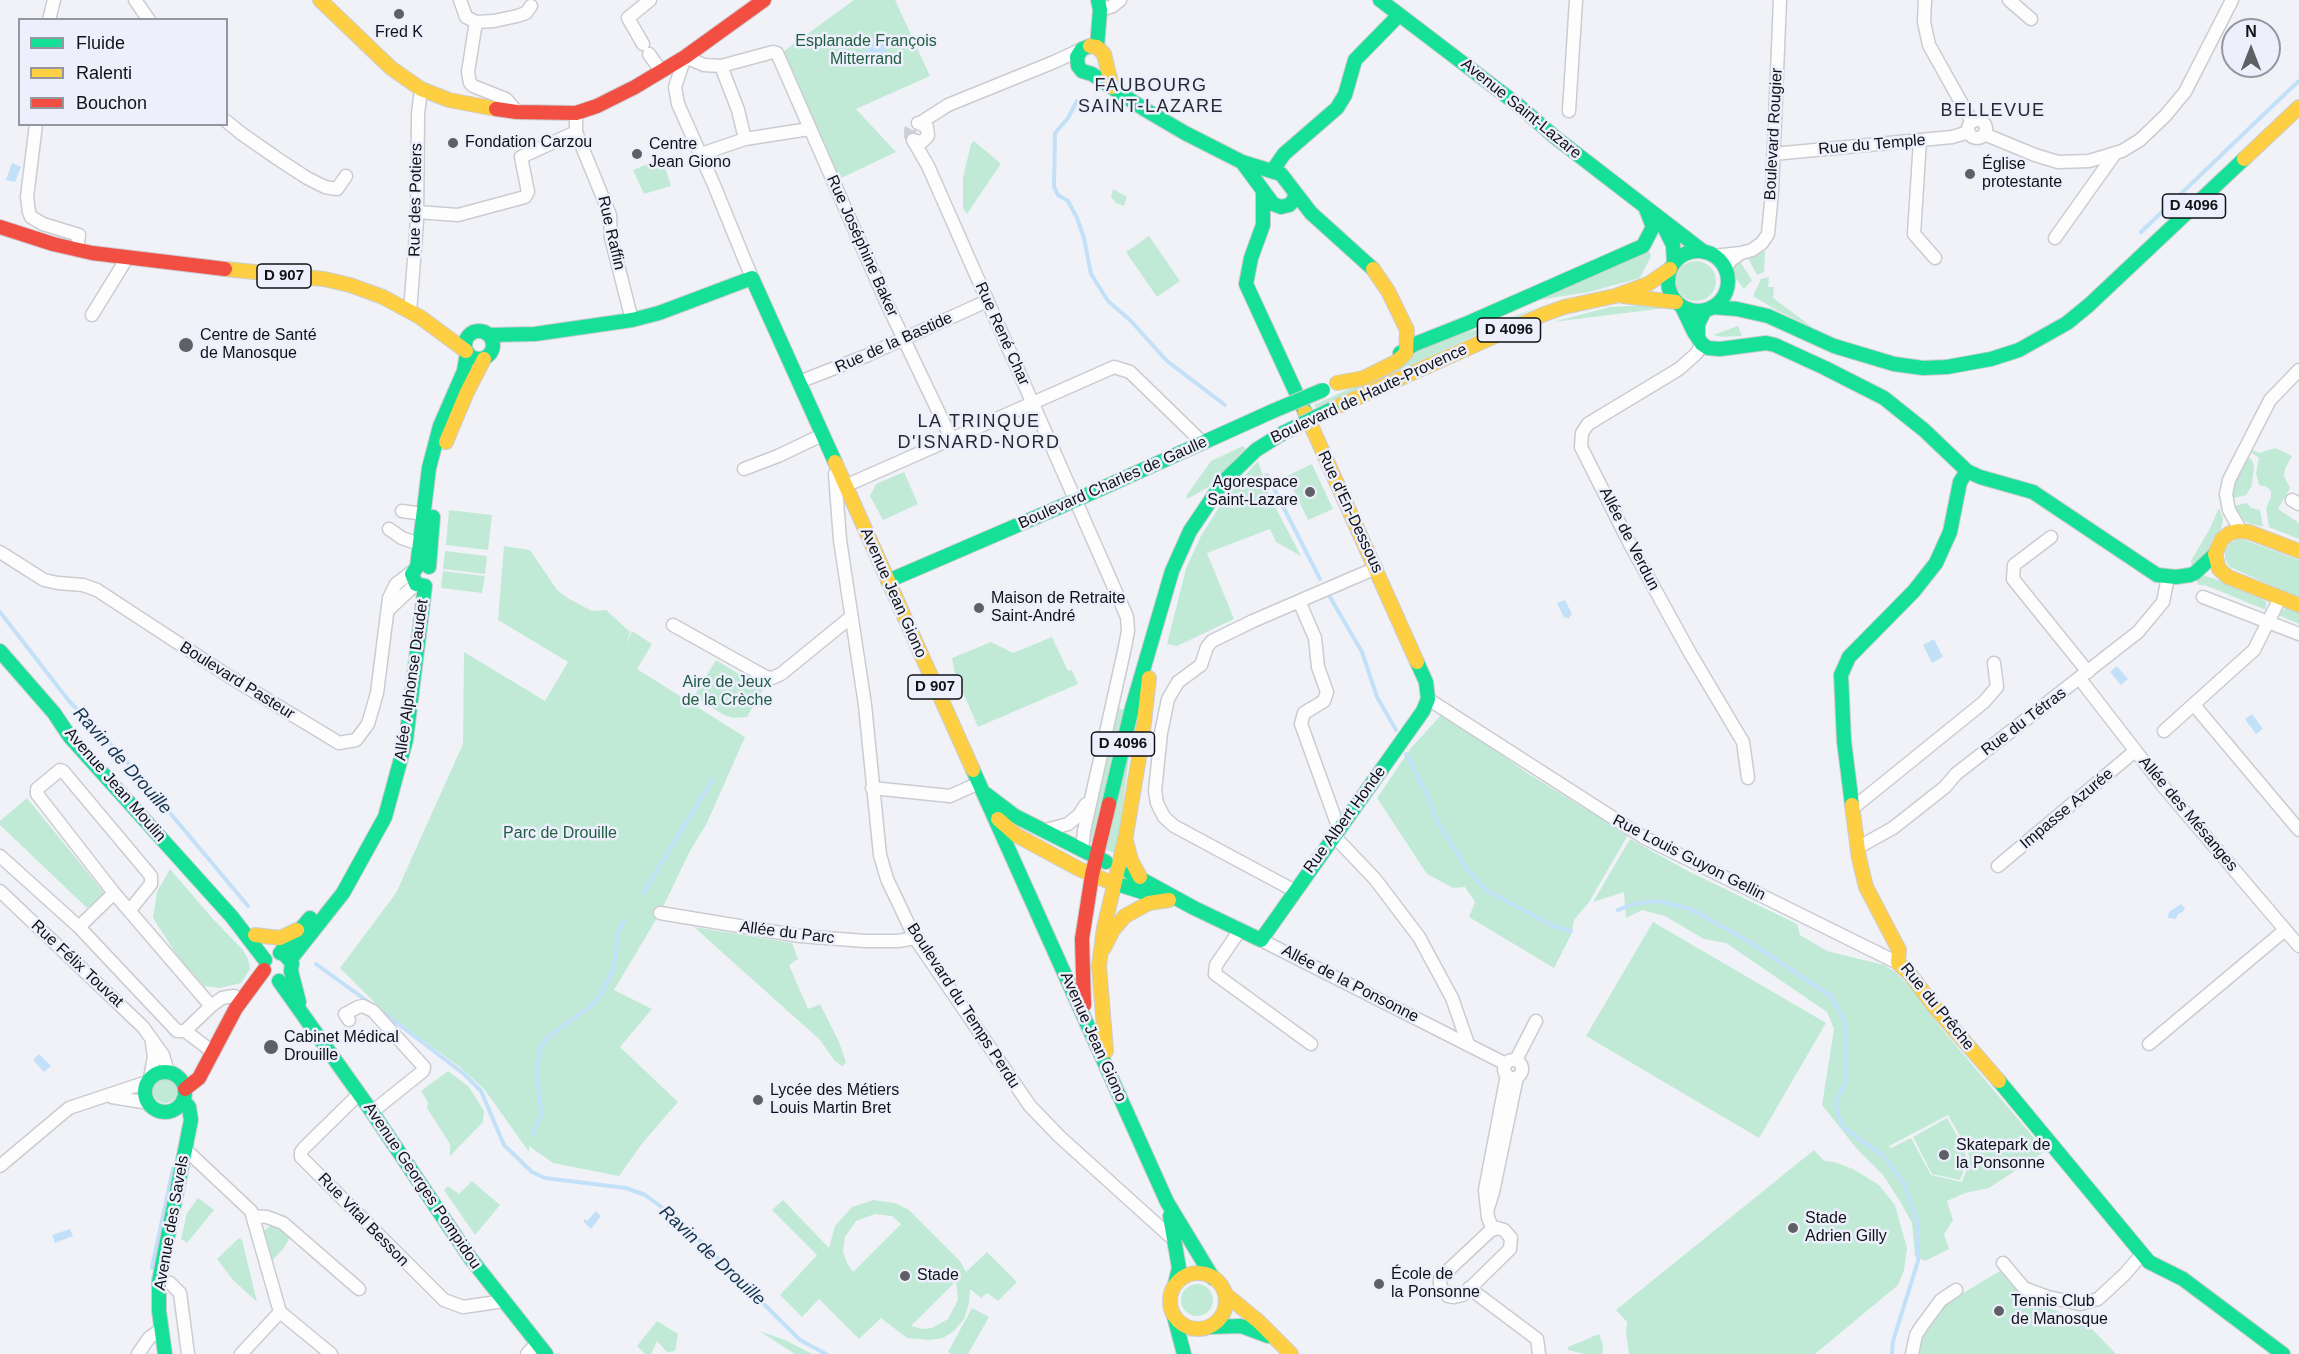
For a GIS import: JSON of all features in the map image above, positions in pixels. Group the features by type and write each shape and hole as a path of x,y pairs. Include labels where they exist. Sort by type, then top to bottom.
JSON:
{"street":[{"path":"50,18 54,0"},
{"path":"135,0 148,18"},
{"path":"320,0 391,68 421,89 471,105 517,112 576,113 597,106 634,87 685,57 765,0"},
{"path":"460,0 464,14 472,21 494,21 517,16 526,13 531,6"},
{"path":"650,0 628,18 661,71"},
{"path":"1079,68 1077,57 1090,47 1098,31 1099,5 1113,6 1120,0"},
{"name":"Avenue Saint-Lazare","path":"1380,0 1518,105 1660,220 1709,254"},
{"path":"1569,111 1576,0"},
{"name":"Boulevard Rougier","path":"1733,284 1731,260 1758,247 1768,234 1780,0"},
{"path":"1925,0 1924,22 1929,45 1971,127"},
{"path":"2009,0 2031,19"},
{"path":"2055,238 2114,156 2140,140 2179,100 2196,74 2232,0"},
{"path":"1260,187 1261,173 1270,170 1284,154 1337,108 1345,95 1355,60 1399,15"},
{"path":"472,21 468,72 470,83 474,87 506,99 517,112"},
{"path":"1054,62 1090,47 1104,54 1112,87"},
{"name":"Rue Joséphine Baker","path":"721,66 776,52 904,339 951,438"},
{"path":"685,57 700,64 721,66 738,110 745,139"},
{"name":"Avenue Jean Giono","path":"685,57 676,81 675,92 678,104 752,278 981,788 1003,830 1167,1202 1214,1278"},
{"path":"1054,62 1079,68 1085,73 1092,74 1180,131 1242,162 1270,170 1286,179 1288,202"},
{"name":"Rue René Char","path":"1054,62 948,105 921,124 928,136 919,141 1127,617 1128,631 1084,831 1082,850"},
{"path":"1092,74 1100,71 1105,63"},
{"name":"Rue des Potiers","path":"415,315 418,114 421,89"},
{"name":"D 4096","path":"1709,309 1737,309 1768,316 1834,346 1894,364 1923,368 1983,361 2019,350 2067,323 2089,305 2299,107"},
{"name":"Rue Raffin","path":"576,113 576,132 610,215 611,238 632,320"},
{"path":"228,123 288,165 325,187 337,189 346,176"},
{"path":"36,126 27,207 32,217 43,224 77,234 77,250"},
{"name":"Rue du Temple","path":"1773,154 1952,137 1971,127 1975,137 1984,134 2035,156 2058,162 2089,161 2114,156"},
{"path":"701,154 745,139 809,129"},
{"path":"417,212 458,215 527,195 521,157 576,132"},
{"path":"1920,140 1914,234 1935,258"},
{"path":"1242,162 1273,204 1288,202 1311,213 1377,273 1407,330 1408,343"},
{"name":"Rue d'En-Dessous","path":"1260,187 1263,225 1251,258 1246,284 1376,568 1422,674 1428,699"},
{"name":"Rue d'En-Dessous","path":"1263,225 1288,202"},
{"name":"Boulevard Charles de Gaulle","path":"888,581 1076,501 1337,383 1358,380 1375,373 1400,360 1408,343 1432,338 1643,246 1653,227 1646,208"},
{"path":"1660,220 1671,239 1672,266 1668,286 1700,341 1711,349 1766,343 1805,358 1884,398 1924,430 1967,471 2032,492 2157,575 2168,577 2181,577 2196,573 2224,575 2299,605"},
{"name":"D 907","path":"0,227 77,250 127,258 335,281 371,292 415,315 471,334"},
{"path":"1672,266 1688,253 1709,254 1733,284 1698,324 1700,341"},
{"name":"Boulevard Rougier","path":"1709,254 1741,254"},
{"path":"92,315 127,258"},
{"name":"Boulevard de Haute-Provence","path":"1096,859 1132,708 1172,570 1180,551 1211,498 1246,458 1283,432 1332,409 1542,315 1588,301 1615,296 1648,284 1672,266"},
{"path":"467,352 466,341 471,334 480,331 489,335 534,334 632,320 659,313 752,278"},
{"name":"D 4096","path":"1733,284 1768,316"},
{"name":"Boulevard de Haute-Provence","path":"1615,296 1679,304"},
{"name":"Rue de la Bastide","path":"799,382 904,339 987,301"},
{"path":"1468,323 1535,304 1588,301"},
{"path":"1679,304 1697,311 1709,309"},
{"path":"415,315 476,359 534,334"},
{"path":"489,335 494,342 489,355"},
{"name":"Allée de Verdun","path":"1700,341 1697,353 1679,369 1588,424 1582,433 1581,447 1631,546 1690,653 1743,742 1748,778"},
{"name":"Allée Alphonse Daudet","path":"276,966 343,893 385,817 406,740 420,575 419,544 434,447 448,406 464,371 467,352"},
{"name":"Allée Alphonse Daudet","path":"276,966 348,865 377,812 398,742 420,575 444,449 462,403 489,355"},
{"path":"845,486 1110,368 1123,368 1134,375 1203,442"},
{"path":"2241,531 2230,512 2226,494 2227,484 2270,400 2299,370"},
{"path":"744,469 822,435"},
{"name":"Boulevard du Temps Perdu","path":"833,461 840,540 865,705 881,863 915,938 1035,1112 1175,1241"},
{"name":"Rue du Prêche","path":"1967,471 1960,482 1950,532 1936,563 1914,591 1849,657 1842,669 1840,690 1857,848 1866,887 1899,950 1898,963 1910,974 1950,1025 2045,1135 2145,1258 2187,1282 2283,1354"},
{"path":"402,511 423,514"},
{"path":"2224,575 2217,564 2216,554 2219,543 2227,534 2230,512"},
{"path":"389,530 419,544"},
{"path":"2227,534 2241,531 2299,551"},
{"name":"Allée des Mésanges","path":"2051,537 2014,566 2013,579 2136,751 2299,946"},
{"name":"Boulevard Pasteur","path":"0,552 44,580 93,588 331,740 347,743 360,737 368,724 379,685 388,610 420,575"},
{"path":"2196,573 2216,554"},
{"path":"1295,891 1174,826 1159,810 1155,791 1161,733 1168,699 1176,685 1201,665 1206,649 1212,641 1304,598 1376,568"},
{"name":"Rue du Tétras","path":"1857,848 1893,828 1945,787 1956,774 2138,632 2154,616 2163,602 2168,577"},
{"path":"2203,597 2299,634"},
{"path":"1304,598 1315,638 1317,664 1328,692 1326,700 1304,713 1301,724 1336,833 1375,879 1419,938 1452,998 1468,1044"},
{"path":"2164,731 2254,650 2280,598"},
{"path":"673,625 766,677 772,678 781,674 851,617"},
{"name":"Boulevard de Haute-Provence","path":"1118,867 1126,835 1142,740 1154,630"},
{"name":"Avenue Jean Moulin","path":"0,651 54,713 70,737 276,966"},
{"path":"1853,808 1984,702 1997,687 1994,663"},
{"name":"Rue Albert Honde","path":"1261,940 1410,730 1428,699"},
{"name":"Rue Louis Guyon Gellin","path":"1428,699 1643,837 1898,963"},
{"path":"2194,705 2299,830"},
{"name":"Impasse Azurée","path":"1998,866 2136,751"},
{"path":"130,910 151,884 151,876 60,770 37,789 37,792 114,893 211,1006"},
{"path":"872,788 950,796 981,788"},
{"name":"D 907","path":"981,788 1015,816 1046,830 1096,859"},
{"path":"1046,830 1060,827 1074,820 1084,809 1093,790"},
{"path":"1003,830 1015,816"},
{"name":"D 907","path":"1003,830 1103,879"},
{"path":"1126,835 1131,860 1140,878"},
{"path":"0,856 79,927 177,1031 185,1031 213,1052"},
{"name":"D 4096","path":"1096,859 1103,879 1104,928 1099,966 1106,1049 1113,1083"},
{"name":"Allée de la Ponsonne","path":"1096,859 1140,878 1194,908 1468,1044 1511,1069"},
{"name":"D 4096","path":"1089,1028 1083,993 1082,958 1085,916 1103,879 1118,867"},
{"path":"1103,879 1091,969 1095,1010 1106,1049"},
{"name":"Allée de la Ponsonne","path":"1103,879 1194,908"},
{"name":"Rue Félix Touvat","path":"0,891 143,1027 163,1055 172,1073"},
{"path":"79,927 114,893"},
{"path":"1099,966 1110,935 1125,916 1149,903 1169,900"},
{"name":"Allée du Parc","path":"660,913 800,936 865,941 898,941 915,938"},
{"name":"Avenue Jean Moulin","path":"232,917 255,935 276,966"},
{"path":"255,935 280,938 305,925"},
{"path":"1240,930 1216,965 1215,974 1311,1044"},
{"path":"2149,1044 2286,930"},
{"path":"172,1110 204,1069 242,1000 251,988 276,966"},
{"name":"Avenue Georges Pompidou","path":"276,966 303,1014 471,1259 546,1354"},
{"path":"185,1031 211,1006 228,996 242,1000"},
{"path":"349,1020 345,1014 358,1007 363,1006 373,1011 424,1064 423,1071 372,1112"},
{"path":"1493,1229 1487,1212 1485,1190 1511,1069 1536,1020"},
{"path":"148,1103 145,1093 154,1057 151,1039"},
{"path":"0,1166 63,1112 84,1101 149,1080 161,1072 204,1069"},
{"path":"172,1073 183,1083 184,1095"},
{"name":"Rue Vital Besson","path":"359,1094 304,1148 301,1152 302,1157 444,1300 464,1307 504,1301"},
{"name":"Avenue des Savels","path":"165,1354 161,1329 159,1281 190,1128 191,1113 184,1095"},
{"path":"104,1096 148,1103 159,1110 172,1110 183,1117 190,1128"},
{"path":"185,1149 248,1207 253,1216 280,1312 331,1354"},
{"name":"Avenue Jean Giono","path":"1167,1202 1179,1268 1175,1284"},
{"path":"253,1216 267,1217 283,1223 359,1290"},
{"path":"1493,1229 1504,1230 1510,1238 1511,1246 1459,1297 1446,1294 1440,1286 1440,1278 1493,1229"},
{"path":"2003,1263 2024,1288 2076,1304 2095,1300 2145,1258"},
{"path":"1184,1354 1169,1300 1175,1284 1181,1278 1197,1273 1214,1278 1225,1294 1258,1321 1291,1354"},
{"path":"159,1281 170,1283 180,1293 188,1354"},
{"path":"1470,1288 1537,1339 1539,1354"},
{"path":"1912,1354 1916,1335 1921,1327 1941,1300 1956,1290"},
{"path":"1190,1354 1206,1328 1221,1317 1225,1310 1225,1294"},
{"path":"242,1354 280,1312"},
{"path":"1174,1316 1186,1327 1247,1327 1275,1339"},
{"path":"138,1354 148,1338 161,1329"},
{"path":"527,1354 537,1343"}],"green space":[{"name":"Esplanade François Mitterrand","path":"854,0 895,0 930,76 856,109 896,152 837,180 784,51"},
{"path":"974,141 1000,165 967,214 963,208 963,178 971,144"},
{"path":"662,158 671,186 644,194 633,170"},
{"path":"1113,189 1127,197 1124,206 1116,203 1111,197"},
{"path":"1149,236 1180,281 1157,297 1126,252"},
{"path":"1648,249 1651,256 1640,278 1589,292 1532,301"},
{"path":"1762,250 1765,252 1764,272 1757,275 1748,258"},
{"path":"1739,260 1752,280 1744,289 1732,273"},
{"path":"1696,261 1710,267 1716,281 1710,295 1696,301 1682,295 1676,281 1682,267"},
{"path":"1769,277 1768,287 1774,287 1773,298 1812,327 1753,296 1761,279"},
{"path":"1646,305 1665,308 1553,322 1610,307"},
{"path":"1536,308 1316,408 1314,405 1405,363 1415,351 1448,337 1483,328"},
{"path":"1738,326 1742,336 1713,335"},
{"path":"1243,446 1245,449 1207,488 1187,499 1186,496 1211,461"},
{"path":"2275,448 2292,456 2284,476 2290,488 2278,509 2299,523 2299,539 2269,527 2266,508 2271,491 2259,485 2256,473 2259,458 2252,453 2253,450 2259,453"},
{"path":"2246,456 2252,460 2254,466 2252,485 2246,495 2231,499 2232,485"},
{"path":"1258,461 1270,497 1301,556 1276,542 1270,529 1207,553 1234,619 1177,646 1167,644 1186,569 1201,536 1226,496"},
{"name":"Agorespace Saint-Lazare","path":"1312,464 1333,509 1308,520 1287,476"},
{"path":"904,472 918,504 883,520 870,496 876,484"},
{"path":"2247,503 2251,508 2260,510 2263,527 2240,518 2234,506"},
{"path":"2219,508 2223,519 2221,529 2213,538 2208,550 2192,566 2191,561"},
{"path":"449,510 492,515 488,550 446,545"},
{"path":"2238,539 2299,560 2299,598 2230,567 2225,559 2225,551 2230,543"},
{"name":"Parc de Drouille","path":"504,546 530,550 557,590 592,611 606,610 630,632 626,645 632,631 652,644 637,669 745,737 707,823 690,851 660,913 614,990 652,1009 620,1047 678,1102 644,1141 619,1176 553,1163 529,1146 529,1152 484,1089 461,1068 382,1010 340,968 396,893 463,744 464,652 545,701 568,662 498,620"},
{"path":"445,551 487,556 485,574 443,569"},
{"path":"443,571 485,576 482,593 441,588"},
{"path":"2202,575 2262,599 2266,602 2266,610 2205,585 2198,585 2196,576"},
{"path":"2286,608 2299,611 2299,624 2278,615"},
{"path":"1052,637 1068,671 1072,670 1078,684 978,727 955,674 952,658 991,642 1013,653"},
{"name":"Aire de Jeux de la Crèche","path":"716,660 763,689 747,717 733,718 724,715 694,696"},
{"path":"1117,708 1125,710 1094,844 1087,839"},
{"path":"1443,713 1527,773 1628,835 1589,902 1574,920 1571,935 1554,968 1469,917 1475,902 1465,887 1453,888 1427,874 1377,798 1411,748"},
{"path":"1133,729 1116,854 1105,849"},
{"path":"27,798 105,894 87,908 0,825 0,821"},
{"path":"1630,839 1688,871 1797,924 1800,935 1827,951 1884,965 1912,988 1937,1023 2045,1151 1989,1188 1965,1193 1947,1201 1953,1220 1944,1234 1949,1249 1925,1261 1915,1256 1912,1223 1900,1201 1883,1175 1857,1149 1822,1105 1834,1029 1827,1012 1726,943 1704,939 1665,916 1642,910 1626,918 1624,892 1593,902","holes":["1948,1115 1967,1148 1970,1161 1962,1182 1931,1175 1911,1138 1891,1148 1889,1146"]},
{"path":"170,869 243,950 250,969 241,983 220,988 204,986 179,958 153,918 157,892"},
{"path":"1653,922 1826,1023 1759,1138 1586,1036"},
{"path":"694,927 792,943 798,959 789,965 808,1009 820,1004 839,1042 846,1062 844,1065 834,1060 820,1040"},
{"path":"448,1071 469,1087 484,1111 483,1122 450,1156 450,1144 427,1108 428,1102 421,1091"},
{"path":"165,1079 173,1083 177,1091 173,1099 165,1103 157,1099 153,1091 157,1083"},
{"name":"Skatepark de la Ponsonne","path":"1947,1118 1964,1148 1967,1162 1960,1180 1932,1174 1913,1137"},
{"name":"Stade Adrien Gilly","path":"1814,1150 1824,1161 1835,1162 1853,1169 1879,1185 1895,1205 1907,1248 1904,1270 1898,1285 1815,1354 1629,1354 1627,1322 1616,1310"},
{"path":"472,1181 500,1205 475,1235 444,1190 448,1186 459,1194"},
{"path":"198,1198 214,1210 187,1243 181,1239 187,1213"},
{"path":"783,1200 829,1248 835,1226 852,1207 873,1200 895,1203 909,1210 960,1261 966,1272 987,1252 1017,1282 998,1301 987,1293 981,1298 970,1289 964,1319 954,1331 943,1338 930,1340 907,1338 881,1318 859,1339 819,1299 802,1317 780,1295 817,1255 772,1210","holes":["875,1214 892,1216 901,1224 853,1272 843,1251 845,1237 856,1221","956,1281 958,1300 948,1319 932,1328 923,1329 911,1326"]},
{"path":"275,1223 291,1236 271,1262 263,1231"},
{"path":"239,1238 242,1240 257,1302 233,1280 217,1259"},
{"name":"Tennis Club de Manosque","path":"2000,1271 2027,1300 2068,1315 2093,1330 2116,1354 1917,1354 1919,1341 1948,1302"},
{"path":"1197,1284 1208,1289 1213,1300 1208,1311 1197,1316 1186,1311 1181,1300 1186,1289"},
{"path":"972,1308 989,1317 968,1354 951,1354 948,1352"},
{"path":"657,1321 678,1334 675,1351 667,1352 657,1341 651,1354 645,1354 637,1346"},
{"path":"759,1331 785,1340 812,1354 795,1354"},
{"path":"1599,1334 1603,1345 1602,1354 1584,1354 1568,1350 1568,1347"}],"water":[{"path":"880,37 888,55 871,63 863,44"},
{"path":"12,163 21,167 15,182 6,180"},
{"path":"1565,600 1572,614 1568,619 1564,618 1557,603"},
{"path":"1934,639 1943,657 1932,663 1923,645"},
{"path":"2117,666 2128,679 2121,685 2110,672"},
{"path":"2252,714 2263,729 2256,734 2245,719"},
{"path":"2181,904 2185,908 2183,912 2178,914 2176,919 2168,918 2169,912"},
{"path":"39,1054 51,1066 44,1072 33,1060"},
{"path":"596,1211 601,1216 591,1229 583,1221 585,1219 587,1221"},
{"path":"70,1229 73,1236 55,1243 52,1235"}],"waterway":[{"path":"2287,92 2299,81"},
{"path":"2141,232 2285,94"},
{"path":"1077,101 1068,118 1055,133 1054,187 1058,195 1068,201 1077,218 1084,238 1091,274 1108,301 1130,320 1167,361 1225,405"},
{"path":"1267,475 1320,579"},
{"path":"1330,597 1362,652 1377,697 1396,730"},
{"name":"Ravin de Drouille","path":"0,612 69,701 124,758 248,906"},
{"path":"1406,754 1429,798 1434,816 1467,869 1486,890 1553,926 1571,931"},
{"path":"643,893 713,779"},
{"path":"1618,910 1633,904 1658,901 1690,909 1750,942 1832,997 1844,1021 1846,1033 1845,1082 1836,1103 1837,1113 1844,1128 1882,1155 1891,1165 1904,1184 1918,1225 1918,1261 1893,1341 1892,1354"},
{"path":"533,1135 541,1114 537,1072 540,1048 548,1037 595,1003 614,968 618,934 624,920"},
{"name":"Ravin de Drouille","path":"316,964 374,1006"},
{"name":"Ravin de Drouille","path":"380,1010 464,1074 481,1091 504,1145 532,1172 545,1178 626,1188 645,1195 678,1219 800,1340 826,1354"},
{"path":"152,1268 173,1169"}],"tunnel":[{"path":"913,140 910,130 918,123"}],"traffic: fast":[{"path":"1097,47 1100,10 1098,0"},
{"path":"1380,0 1518,105 1556,138 1704,252"},
{"path":"1273,170 1284,154 1337,108 1345,95 1355,60 1399,15"},
{"path":"1090,46 1082,49 1077,57 1078,66 1082,71 1092,74 1185,133 1242,162 1281,174 1311,213 1373,269"},
{"path":"1712,307 1737,309 1768,316 1834,346 1894,364 1923,368 1947,367 1991,359 2019,350 2067,323 2244,159"},
{"path":"1242,162 1273,204 1281,207 1289,205 1294,200 1295,193"},
{"path":"1263,193 1263,225 1251,258 1246,284 1305,412"},
{"path":"1400,353 1415,344 1643,246 1653,227 1646,209"},
{"path":"1662,223 1673,245 1674,263"},
{"path":"1698,251 1715,256 1723,264 1728,281 1723,298 1715,306 1698,311 1681,306 1673,298 1668,281 1673,264 1681,256 1698,251"},
{"path":"489,335 535,334 632,320 659,313 752,278 835,462"},
{"path":"1682,307 1694,332 1702,344 1708,348 1720,349 1766,343 1825,368 1884,398 1924,430 1967,471 2033,492 2157,575 2176,577 2190,575 2215,554"},
{"path":"1698,338 1698,324 1705,310"},
{"path":"479,331 489,335 493,345 489,355 479,359 469,355 465,345 469,335 479,331"},
{"path":"425,586 416,584 412,574 417,567 429,468 440,426 464,371 467,353"},
{"path":"1273,411 1323,390"},
{"path":"1283,433 1332,409"},
{"path":"888,581 1076,500 1273,411"},
{"path":"1109,804 1132,708 1172,571 1190,531 1223,482 1256,450 1283,433"},
{"path":"1852,805 1844,741 1841,675 1849,657 1914,591 1936,563 1950,532 1960,482 1967,471"},
{"path":"429,567 433,517"},
{"path":"290,960 343,893 385,817 406,740 425,586"},
{"path":"0,651 54,713 70,737 232,917 265,960"},
{"path":"1130,873 1194,908 1261,940 1423,711 1428,699 1426,682 1417,662"},
{"path":"973,770 1167,1202 1213,1278"},
{"path":"986,794 1015,816 1106,862"},
{"path":"1114,883 1164,899"},
{"path":"280,953 310,918"},
{"path":"284,954 292,963 291,971 299,1002"},
{"path":"279,981 372,1112 471,1259 546,1354"},
{"path":"165,1072 179,1078 185,1092 179,1106 165,1112 151,1106 145,1092 151,1078 165,1072"},
{"path":"1999,1081 2149,1262 2183,1279 2283,1354"},
{"path":"165,1354 159,1311 159,1281 191,1120 189,1107 183,1100"},
{"path":"1170,1216 1179,1268 1175,1284"},
{"path":"1174,1316 1184,1354"},
{"path":"1209,1327 1241,1326 1268,1336"}],"traffic: slow":[{"path":"320,0 391,68 421,89 449,100 496,109"},
{"path":"1090,46 1097,47 1104,54 1112,87"},
{"path":"2244,159 2299,107"},
{"path":"225,269 324,279 350,285 383,297 420,317 466,351"},
{"path":"1337,383 1364,378 1396,362 1406,353 1407,330 1388,291 1373,269"},
{"path":"1332,409 1542,315 1564,307 1615,296 1648,284 1670,269"},
{"path":"1623,296 1676,302"},
{"path":"446,442 484,359"},
{"path":"1305,412 1417,662"},
{"path":"835,462 973,770"},
{"path":"2299,551 2249,532 2238,531 2222,539 2215,554 2219,569 2228,577 2299,605"},
{"path":"1106,1051 1099,966 1104,928 1126,835 1142,740 1149,678"},
{"path":"1852,805 1859,858 1866,887 1899,950 1898,963 1910,974 1937,1010 1999,1081"},
{"path":"998,819 1016,835 1079,869 1105,880"},
{"path":"1126,841 1131,860 1140,877"},
{"path":"1104,948 1113,930 1125,916 1149,903 1169,900"},
{"path":"255,935 280,938 297,930"},
{"path":"1193,1273 1203,1273 1218,1281 1224,1290 1226,1301 1224,1312 1218,1321 1203,1329 1193,1329 1182,1324 1175,1317 1170,1306 1170,1296 1175,1285 1182,1278 1193,1273"},
{"path":"1225,1294 1258,1321 1291,1354"}],"traffic: jam":[{"path":"496,109 517,112 576,113 597,106 635,87 685,57 764,0"},
{"path":"0,227 53,244 92,253 225,269"},
{"path":"1084,1005 1082,939 1092,875 1109,804"},
{"path":"185,1089 199,1078 236,1008 264,970"}],"place":[{"name":"Fred K","path":"399,14"},
{"name":"Fondation Carzou","path":"453,143"},
{"name":"Centre Jean Giono","path":"637,154"},
{"name":"Église protestante","path":"1970,174"},
{"name":"Centre de Santé de Manosque","path":"186,345"},
{"name":"Agorespace Saint-Lazare","path":"1310,492"},
{"name":"Maison de Retraite Saint-André","path":"979,608"},
{"name":"Cabinet Médical Drouille","path":"271,1047"},
{"name":"Lycée des Métiers Louis Martin Bret","path":"758,1100"},
{"name":"Skatepark de la Ponsonne","path":"1944,1155"},
{"name":"Stade Adrien Gilly","path":"1793,1228"},
{"name":"Stade","path":"905,1276"},
{"name":"École de la Ponsonne","path":"1379,1284"},
{"name":"Tennis Club de Manosque","path":"1999,1311"}],"district":[{"name":"FAUBOURG SAINT-LAZARE","path":"1151,96"},
{"name":"BELLEVUE","path":"1993,111"},
{"name":"LA TRINQUE D'ISNARD-NORD","path":"979,432"}]}
